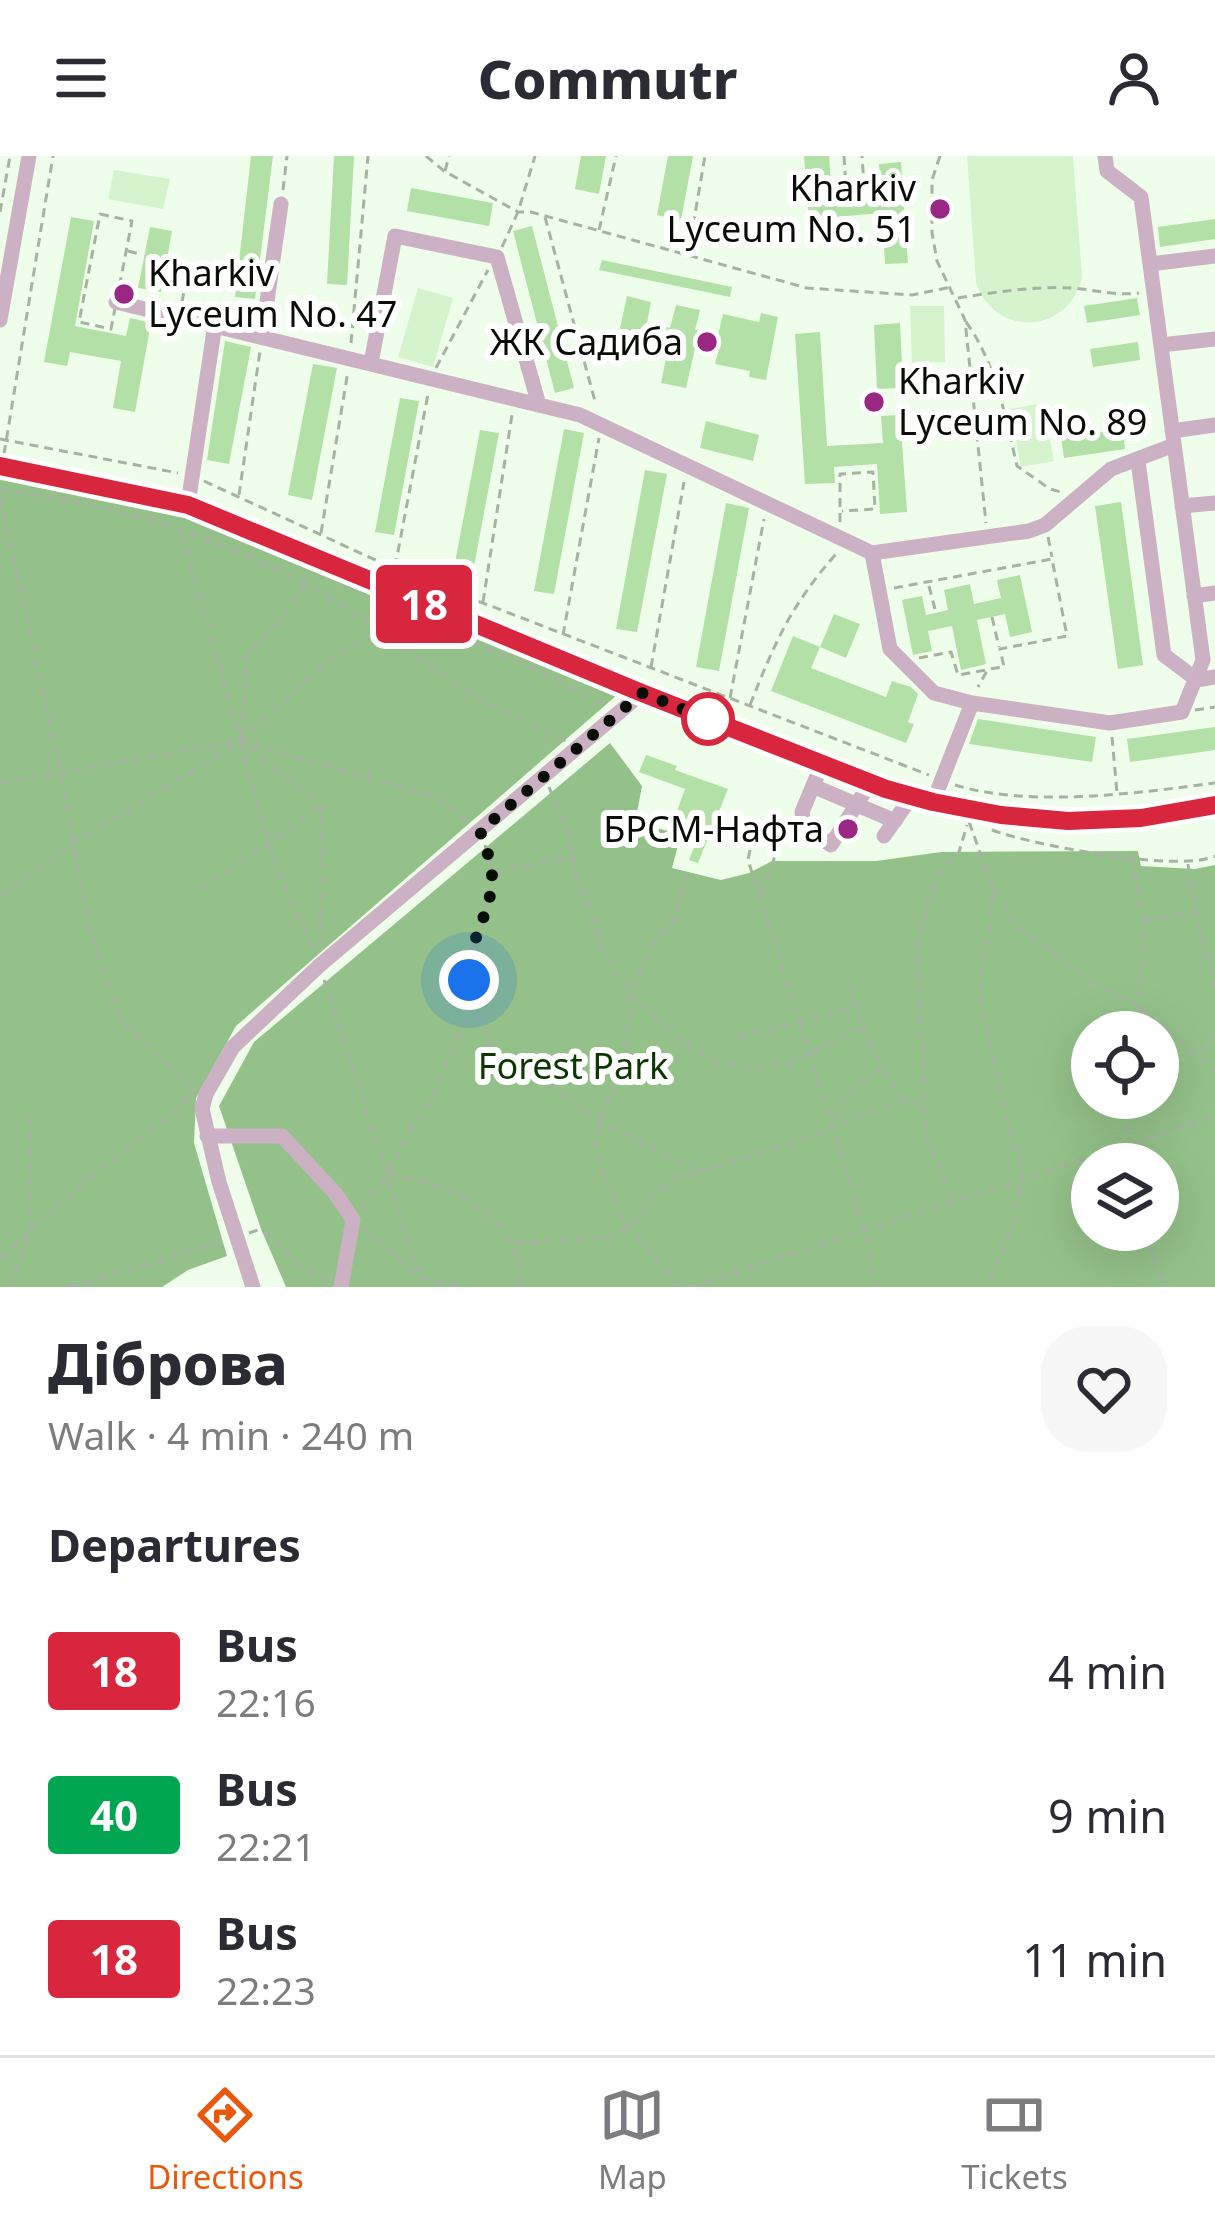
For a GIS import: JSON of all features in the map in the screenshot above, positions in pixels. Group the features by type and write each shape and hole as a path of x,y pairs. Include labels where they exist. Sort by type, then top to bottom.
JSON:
{"main road":[{"path":"0,466 188,505 642,693 870,783 933,802 1068,821 1141,818 1215,805"}],"street":[{"path":"0,320 29,156"},
{"path":"872,553 890,649 934,693 1110,723 1182,712 1203,661 1141,197 1107,171 1105,156"},
{"path":"262,336 281,204"},
{"path":"371,363 395,236 497,257 539,405"},
{"path":"1150,264 1215,256"},
{"path":"116,302 539,405 601,425 872,553 1045,525 1112,469 1138,461 1173,438 1215,424"},
{"path":"188,505 215,324"},
{"path":"1161,345 1215,338"},
{"path":"1138,461 1164,655 1197,680 1215,677"},
{"path":"1182,506 1215,502"},
{"path":"1194,596 1215,593"},
{"path":"253,1287 202,1108 233,1047 320,965 642,693"},
{"path":"933,802 972,703"},
{"path":"822,764 802,812 805,828 831,845 870,783"},
{"path":"813,786 895,821"},
{"path":"884,836 912,796"},
{"path":"207,1136 282,1136 334,1192 353,1220 341,1286"}],"path":[{"path":"0,212 10,156"},
{"path":"53,156 3,440 192,476 483,603 979,792 1118,796 1215,783"},
{"path":"281,204 287,156"},
{"path":"320,535 350,358 368,156"},
{"path":"426,156 518,212 807,288 912,295 951,287"},
{"path":"446,171 449,156"},
{"path":"518,212 535,156"},
{"path":"599,231 616,156"},
{"path":"688,256 705,156"},
{"path":"844,156 846,186 864,185 862,156"},
{"path":"940,156 932,180 932,233 938,261 964,320 986,536"},
{"path":"100,214 133,221 116,302 110,329 79,322 100,214"},
{"path":"544,216 601,425 563,635"},
{"path":"126,251 140,254"},
{"path":"179,316 190,259"},
{"path":"956,298 1029,289 1074,288 1119,296 1153,291"},
{"path":"964,320 978,340 1010,426 1017,466 1050,489 1078,496"},
{"path":"239,497 262,336"},
{"path":"483,603 515,399"},
{"path":"650,669 687,466"},
{"path":"749,707 779,632 841,538 840,474 873,472 875,509 842,511"},
{"path":"0,1259 76,1188 186,1100 188,1086 168,1061 119,1018 89,928 61,773 0,494 67,498 182,534 304,583 380,629 466,692 579,746"},
{"path":"730,700 767,503"},
{"path":"1000,649 1067,636 1045,525"},
{"path":"182,534 267,843 320,965 423,1287"},
{"path":"880,590 1052,559"},
{"path":"242,741 244,659 283,617 304,583"},
{"path":"928,583 936,613"},
{"path":"372,625 403,615 534,668 619,713"},
{"path":"904,662 951,652 958,675 1004,667 992,617"},
{"path":"0,897 74,843 242,741 326,662 380,629"},
{"path":"972,703 988,670"},
{"path":"1110,723 1118,796"},
{"path":"242,741 322,805"},
{"path":"0,783 242,741 436,797 480,831 493,872 487,908 469,958 468,1014 430,1104 413,1124 387,1176 353,1220 420,1278 467,1287"},
{"path":"545,774 608,959 631,993 692,1051 723,1064 753,1069 789,1063 862,1027"},
{"path":"202,889 322,805"},
{"path":"320,965 322,805"},
{"path":"761,895 770,878 776,845 802,812"},
{"path":"968,820 1008,836 1099,855 1188,863 1215,856"},
{"path":"968,820 993,888 1014,924 1092,982 1138,1006 1215,1072"},
{"path":"954,1200 926,1138 917,948 929,895 959,852 968,820"},
{"path":"750,850 748,860 865,1229 876,1287"},
{"path":"1132,856 1143,921 1139,1011"},
{"path":"493,872 573,857"},
{"path":"1188,863 1195,912 1215,985"},
{"path":"680,1287 628,1227 603,1174 596,1143 599,1121 625,1061 631,993 652,945 674,920 686,874"},
{"path":"993,888 992,923 981,969 981,1009 1022,1178 1013,1223 992,1278 995,1287"},
{"path":"1143,921 1195,912"},
{"path":"850,986 854,1008 880,1068 908,1103"},
{"path":"469,1000 496,1055 509,1067 582,1106 599,1121 699,1172"},
{"path":"738,1038 854,1008"},
{"path":"1198,1054 1215,1034"},
{"path":"832,1126 852,1090 880,1068"},
{"path":"515,1243 611,1237 628,1227 655,1194 674,1180 874,1108 923,1104"},
{"path":"1132,1143 1215,1117"},
{"path":"11,1287 22,1245 32,1231 29,1118"},
{"path":"689,1287 1071,1162"},
{"path":"387,1176 415,1177 442,1187 500,1224 515,1243 521,1274 518,1287"},
{"path":"70,1287 261,1229 301,1267 341,1286"},
{"path":"1150,1251 1167,1287"}],"green space":[{"path":"967,156 1073,156 1082,278 1062,311 1031,322 1014,320 985,300 976,282"},
{"path":"114,170 170,179 163,209 108,199"},
{"path":"418,288 453,298 433,367 398,357"},
{"path":"910,306 944,306 945,362 912,363"},
{"path":"1043,403 1054,461 1021,467 1010,409"},
{"path":"0,474 166,508 617,695 236,1026 196,1098 194,1143 227,1256 188,1270 162,1287 0,1287"},
{"name":"Forest Park","path":"610,743 642,786 635,823 681,834 672,868 721,880 772,861 876,861 941,852 1138,851 1141,866 1195,869 1215,865 1215,1287 286,1287 219,1106 254,1042"}],"building":[{"path":"251,156 273,156 255,299 235,297"},
{"path":"334,156 354,156 347,285 327,284"},
{"path":"581,156 606,156 599,194 575,189"},
{"path":"668,156 693,156 681,220 657,215"},
{"path":"804,156 829,156 832,196 881,193 879,164 901,162 908,263 885,264 882,213 834,217 835,232 810,234"},
{"path":"411,188 493,203 489,226 407,211"},
{"path":"71,217 94,221 75,326 126,336 130,318 151,323 135,412 113,408 121,361 70,352 67,366 44,362"},
{"path":"1215,219 1215,239 1160,247 1158,227"},
{"path":"532,226 574,388 555,393 513,231"},
{"path":"150,227 172,231 161,292 138,288"},
{"path":"602,260 732,287 730,297 599,270"},
{"name":"ЖК Садиба","path":"627,296 651,302 647,323 670,328 676,305 700,310 695,330 718,335 723,314 759,322 761,313 778,317 766,380 749,377 750,371 715,364 719,349 696,344 686,388 661,383 670,339 646,334 642,353 616,347"},
{"path":"1137,298 1140,315 1087,323 1084,306"},
{"path":"900,323 902,365 918,364 918,377 902,377 903,388 877,389 874,325"},
{"path":"820,332 827,446 883,443 881,416 900,415 907,512 880,514 877,464 834,467 835,483 805,484 795,334"},
{"path":"225,341 251,347 229,464 207,460"},
{"path":"1138,342 1140,360 1093,367 1090,349"},
{"path":"313,364 337,368 312,500 288,495"},
{"path":"400,398 419,401 394,535 375,532"},
{"path":"706,421 759,435 753,461 700,448"},
{"path":"564,429 584,433 554,594 534,591"},
{"path":"1123,429 1125,449 1064,458 1061,437"},
{"path":"480,430 499,433 474,566 455,563"},
{"path":"645,470 667,474 637,632 616,629"},
{"path":"1121,502 1143,665 1118,669 1095,506"},
{"path":"726,503 749,508 719,671 696,667"},
{"path":"1020,575 1032,632 1010,637 1005,614 977,620 986,664 961,670 952,626 928,631 932,651 913,655 902,600 922,596 926,615 936,613 948,610 944,590 970,584 974,604 1001,598 997,580"},
{"path":"834,614 860,624 846,658 820,647"},
{"path":"793,636 820,647 811,668 886,697 892,681 911,687 918,694 906,743 771,691"},
{"path":"978,719 1096,737 1092,762 969,744"},
{"path":"1215,727 1215,750 1130,762 1127,739"},
{"path":"646,755 728,789 698,863 689,860 702,827 675,817 685,789 639,772"}],"bus line":[{"name":"18","path":"0,466 188,505 886,789 1001,815 1068,821 1141,818 1215,805"}],"place":[{"name":"Kharkiv Lyceum No. 51","path":"940,209"},
{"name":"Kharkiv Lyceum No. 47","path":"124,294"},
{"name":"ЖК Садиба","path":"707,342"},
{"name":"Kharkiv Lyceum No. 89","path":"874,402"},
{"name":"БРСМ-Нафта","path":"848,829"}],"route":[{"path":"469,980 472,940 487,908 493,872 480,831 642,693 708,719"}]}
